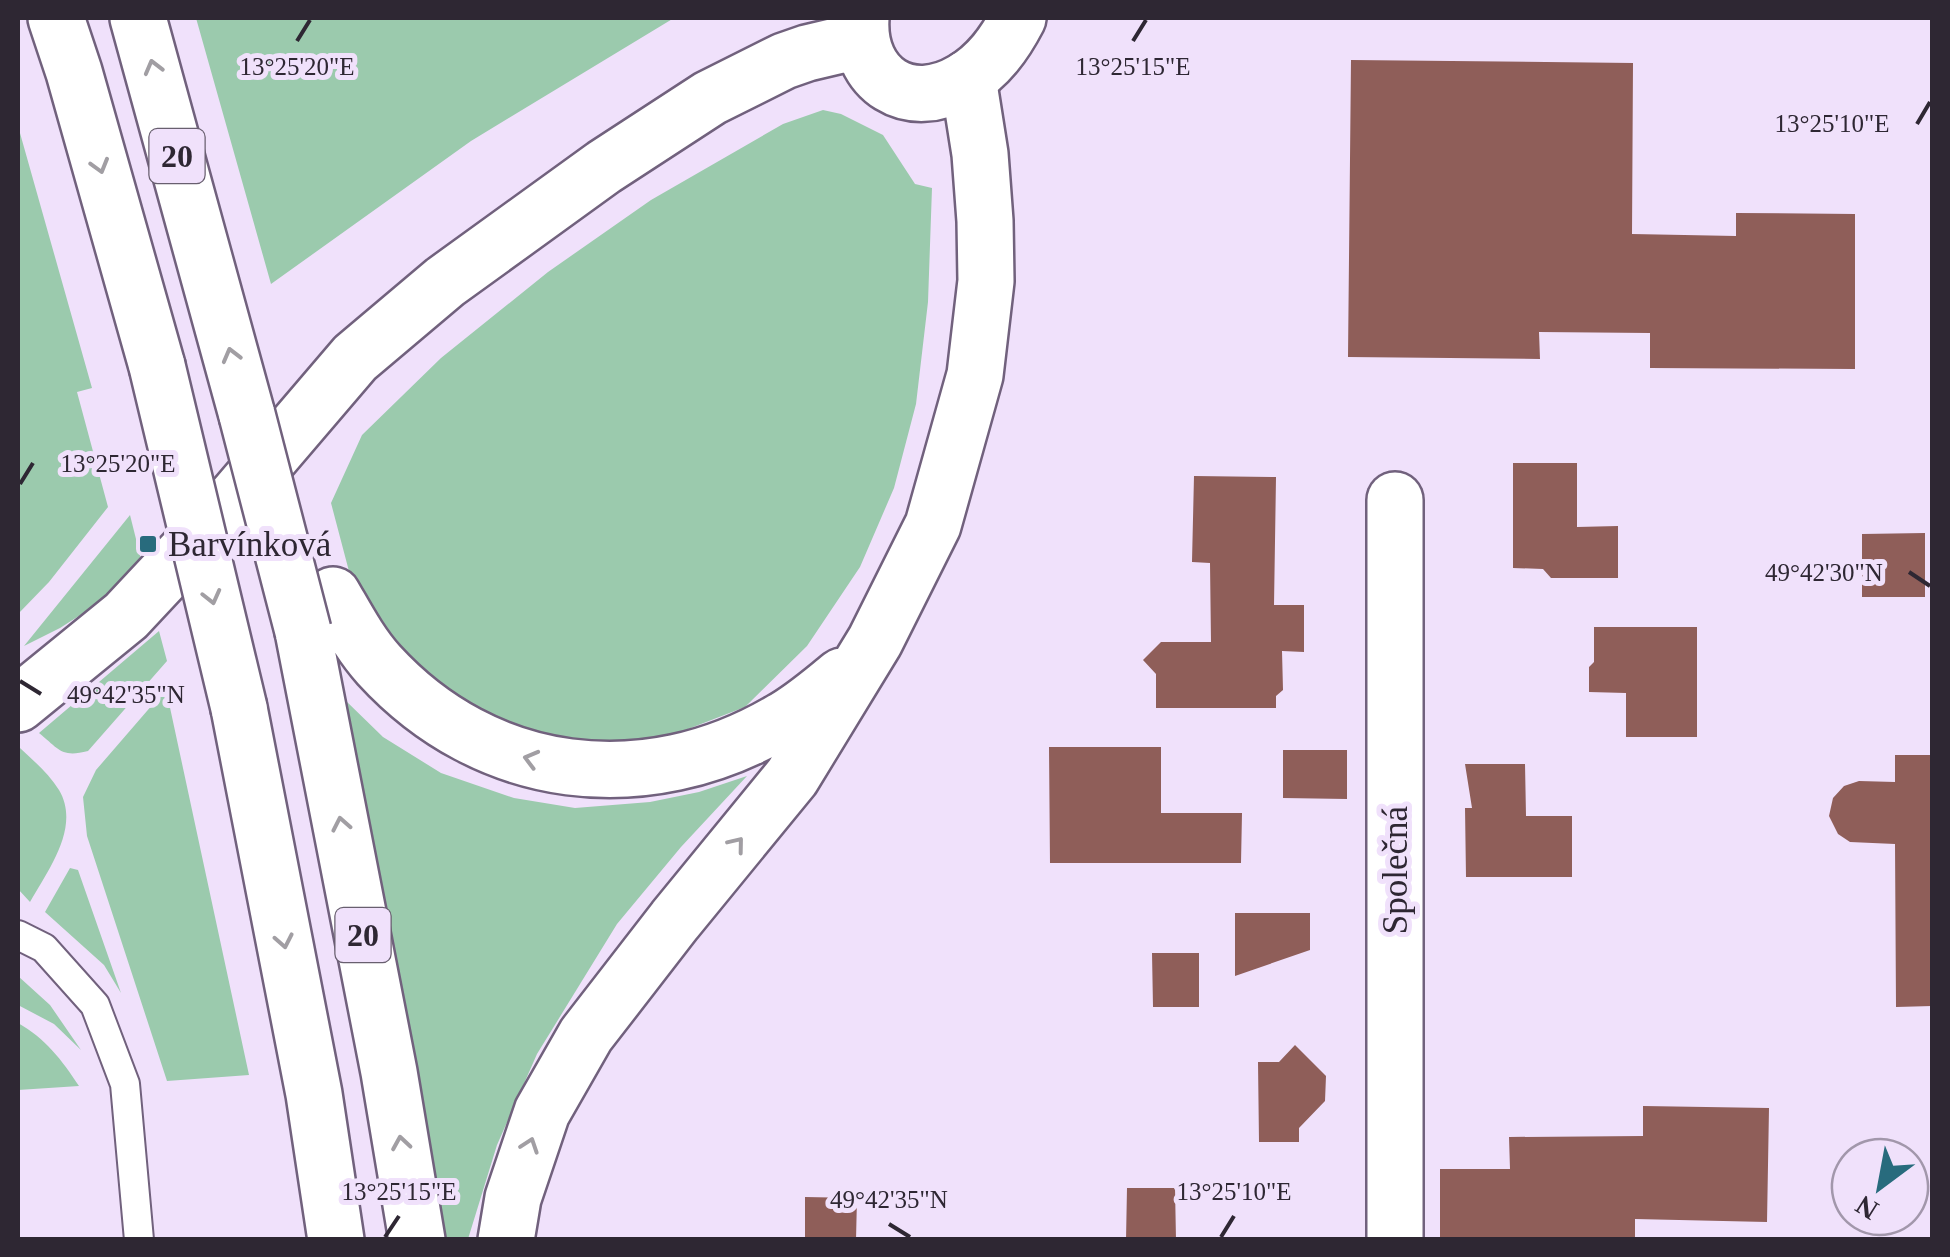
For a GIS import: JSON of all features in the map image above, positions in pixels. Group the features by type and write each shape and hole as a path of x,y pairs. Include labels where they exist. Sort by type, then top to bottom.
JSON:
{"main road":[{"path":"42,18 74,72"},
{"name":"20","path":"56,18 157,366 239,708 310,1075 336,1240"},
{"name":"20","path":"138,18 246,415 318,613 417,1240"},
{"path":"18,704 126,616 226,509 355,358 445,282 604,167 710,98 862,29 873,68 882,80 898,90 916,94 937,92 968,78 994,56 1018,18"},
{"path":"506,1240 513,1198 542,1112 586,1035 792,777 875,641 933,526 975,376 986,281 980,154 968,78"},
{"name":"Společná","path":"1394,500 1396,1240"},
{"path":"318,613 353,630 405,691 472,736 509,753 587,770 628,771 668,764 746,740 816,697 875,641"}],"lane":[{"path":"18,935 44,948 95,1005 124,1084 139,1240"}],"green space":[{"path":"196,18 674,18 471,141 271,284"},
{"path":"823,110 841,114 883,135 915,184 932,188 928,302 916,404 894,488 860,567 807,646 745,707 657,741 577,747 501,729 427,685 355,594 331,503 362,435 441,358 548,272 651,200 783,124"},
{"path":"18,126 92,388 77,392 108,507 49,582 18,614"},
{"path":"130,515 142,563 96,605 24,646"},
{"path":"159,631 167,661 88,751 66,753 39,733"},
{"path":"166,689 249,1075 167,1081 87,836 83,797 96,770"},
{"path":"345,700 383,737 441,773 514,798 575,808 650,802 699,792 747,776 617,924 537,1054 497,1145 468,1239 443,1239"},
{"path":"20,748 59,790 66,819 53,862 30,902 18,889"},
{"path":"70,868 78,870 121,993 104,965 45,912"},
{"path":"18,976 50,1005 81,1050 54,1024 18,1005"},
{"path":"18,1023 52,1050 79,1086 18,1090"}],"building":[{"path":"1351,60 1633,63 1632,234 1736,236 1736,213 1855,214 1855,369 1650,368 1650,333 1539,332 1540,359 1348,357"},
{"path":"1513,463 1577,463 1577,527 1618,526 1618,578 1551,578 1543,569 1513,568"},
{"path":"1194,476 1276,477 1274,605 1304,605 1304,652 1282,651 1283,690 1276,696 1276,708 1156,708 1156,674 1143,660 1161,642 1211,642 1210,563 1192,562"},
{"path":"1925,533 1925,597 1862,597 1862,534"},
{"path":"1594,627 1697,627 1697,737 1626,737 1626,693 1589,692"},
{"path":"1049,747 1161,747 1161,813 1242,813 1241,863 1050,863"},
{"path":"1283,750 1347,750 1347,799 1283,798"},
{"path":"1895,755 1932,755 1932,1006 1896,1007 1895,844 1850,842 1838,834 1829,816 1833,798 1844,786 1859,781 1895,782"},
{"path":"1465,764 1525,764 1526,816 1572,816 1572,877 1466,877 1465,808 1472,808"},
{"path":"1235,913 1310,913 1310,950 1235,976"},
{"path":"1152,953 1199,953 1199,1007 1153,1007"},
{"path":"1295,1045 1326,1076 1325,1101 1299,1128 1299,1142 1259,1142 1258,1062 1279,1062"},
{"path":"1643,1106 1769,1108 1767,1222 1635,1219 1635,1240 1440,1240 1440,1169 1510,1169 1509,1137 1643,1136"},
{"path":"1127,1188 1175,1188 1176,1240 1126,1240"},
{"path":"805,1197 857,1198 856,1240 805,1240"}],"place":[{"name":"Barvínková","path":"148,544"}]}
